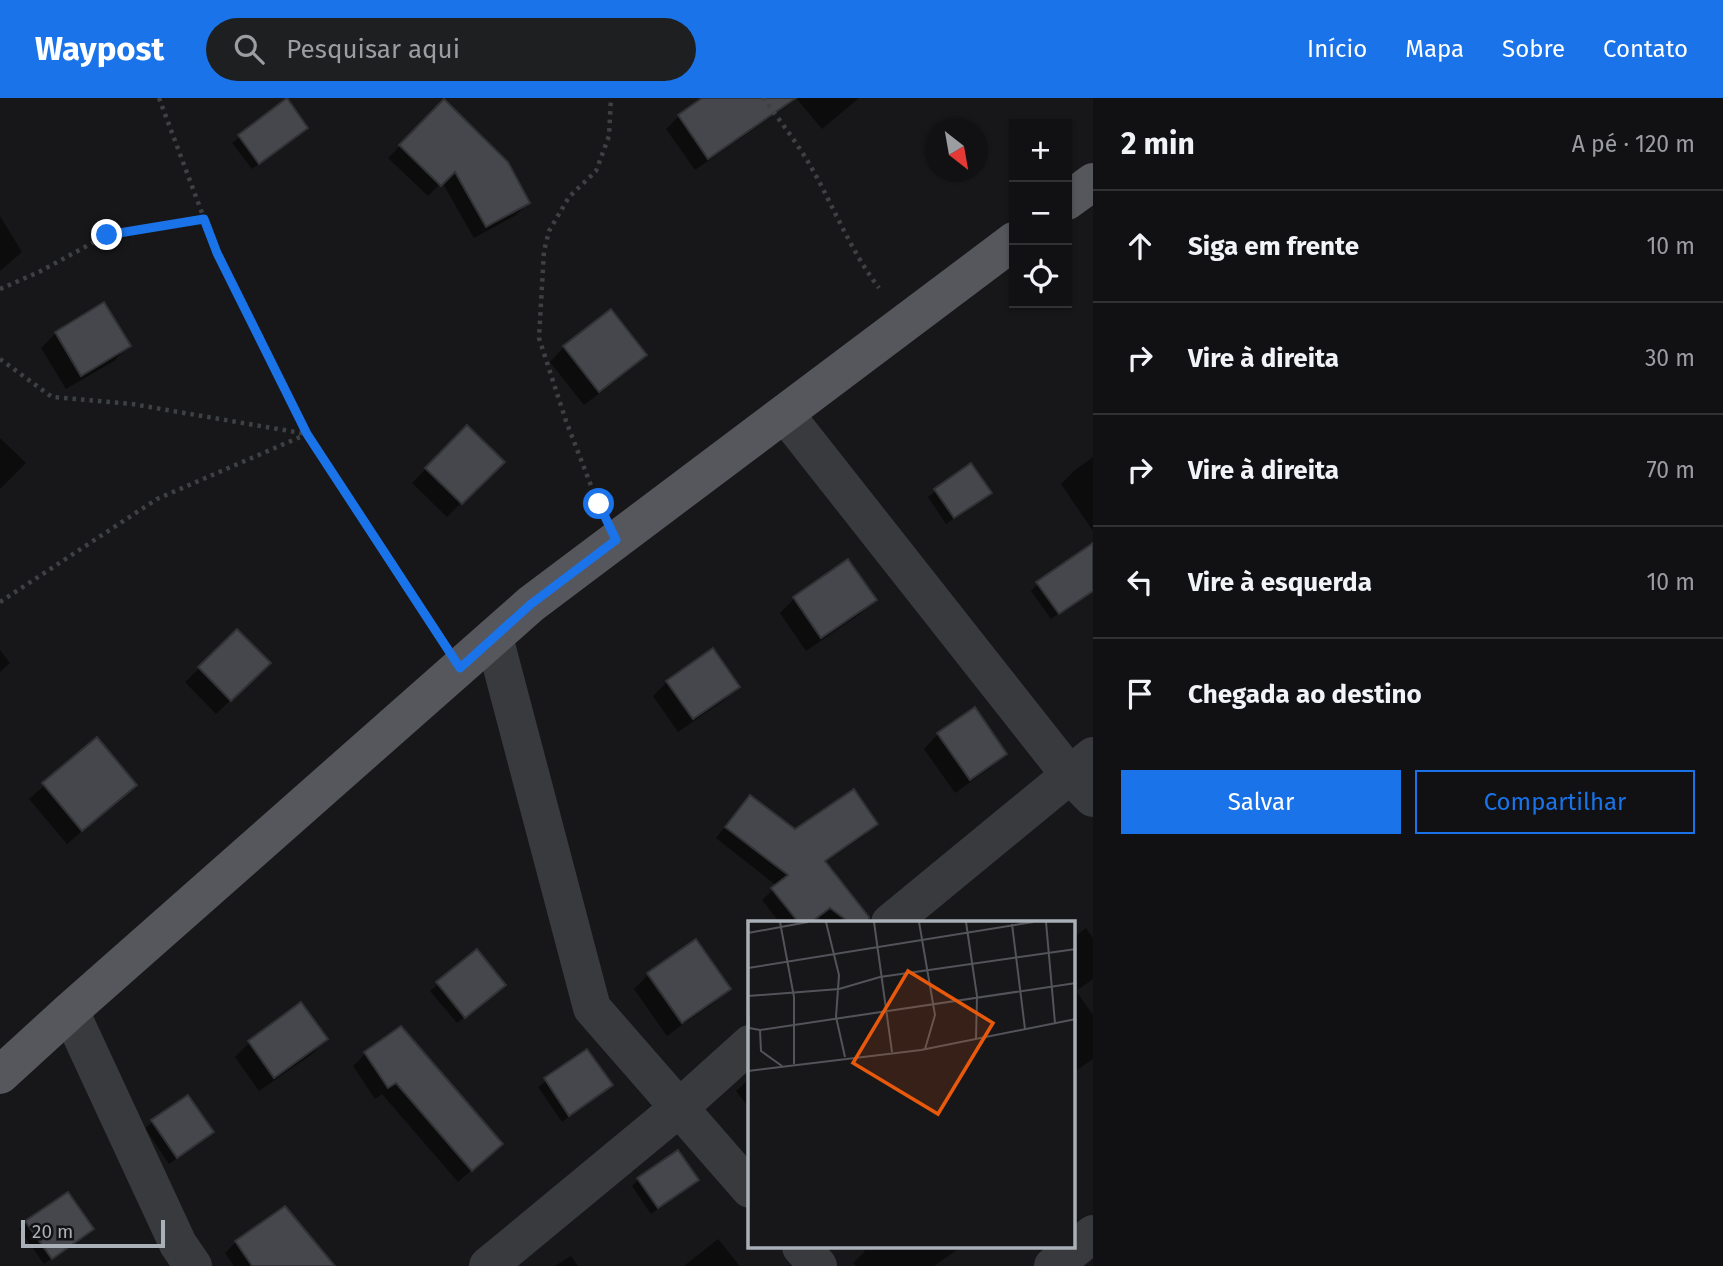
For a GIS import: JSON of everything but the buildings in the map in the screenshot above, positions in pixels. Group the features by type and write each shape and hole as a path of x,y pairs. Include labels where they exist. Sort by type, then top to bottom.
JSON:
{"main road":[{"path":"1072,197 1093,182"},
{"path":"0,1075 531,604 1009,245"}],"street":[{"path":"785,414 1085,776 893,921"},
{"path":"495,637 592,1008 748,1187"},
{"path":"69,1011 178,1244 193,1266"},
{"path":"488,1266 679,1108 748,1046"},
{"path":"1076,1248 1093,1234"},
{"path":"802,1248 818,1266"},
{"path":"1053,1266 1076,1248"}],"path":[{"path":"159,98 217,253 307,434 460,668"},
{"path":"611,98 609,136 596,172 569,197 549,232 544,251 539,338 566,421 596,499 616,540"},
{"path":"763,98 807,160 866,272 905,323"},
{"path":"0,289 39,272 107,235 204,219"},
{"path":"0,359 52,397 132,404 307,434"},
{"path":"0,602 157,499 307,434"}],"route":[{"path":"107,235 204,219 217,253 307,434 460,668 531,604 616,540 599,504"}]}
